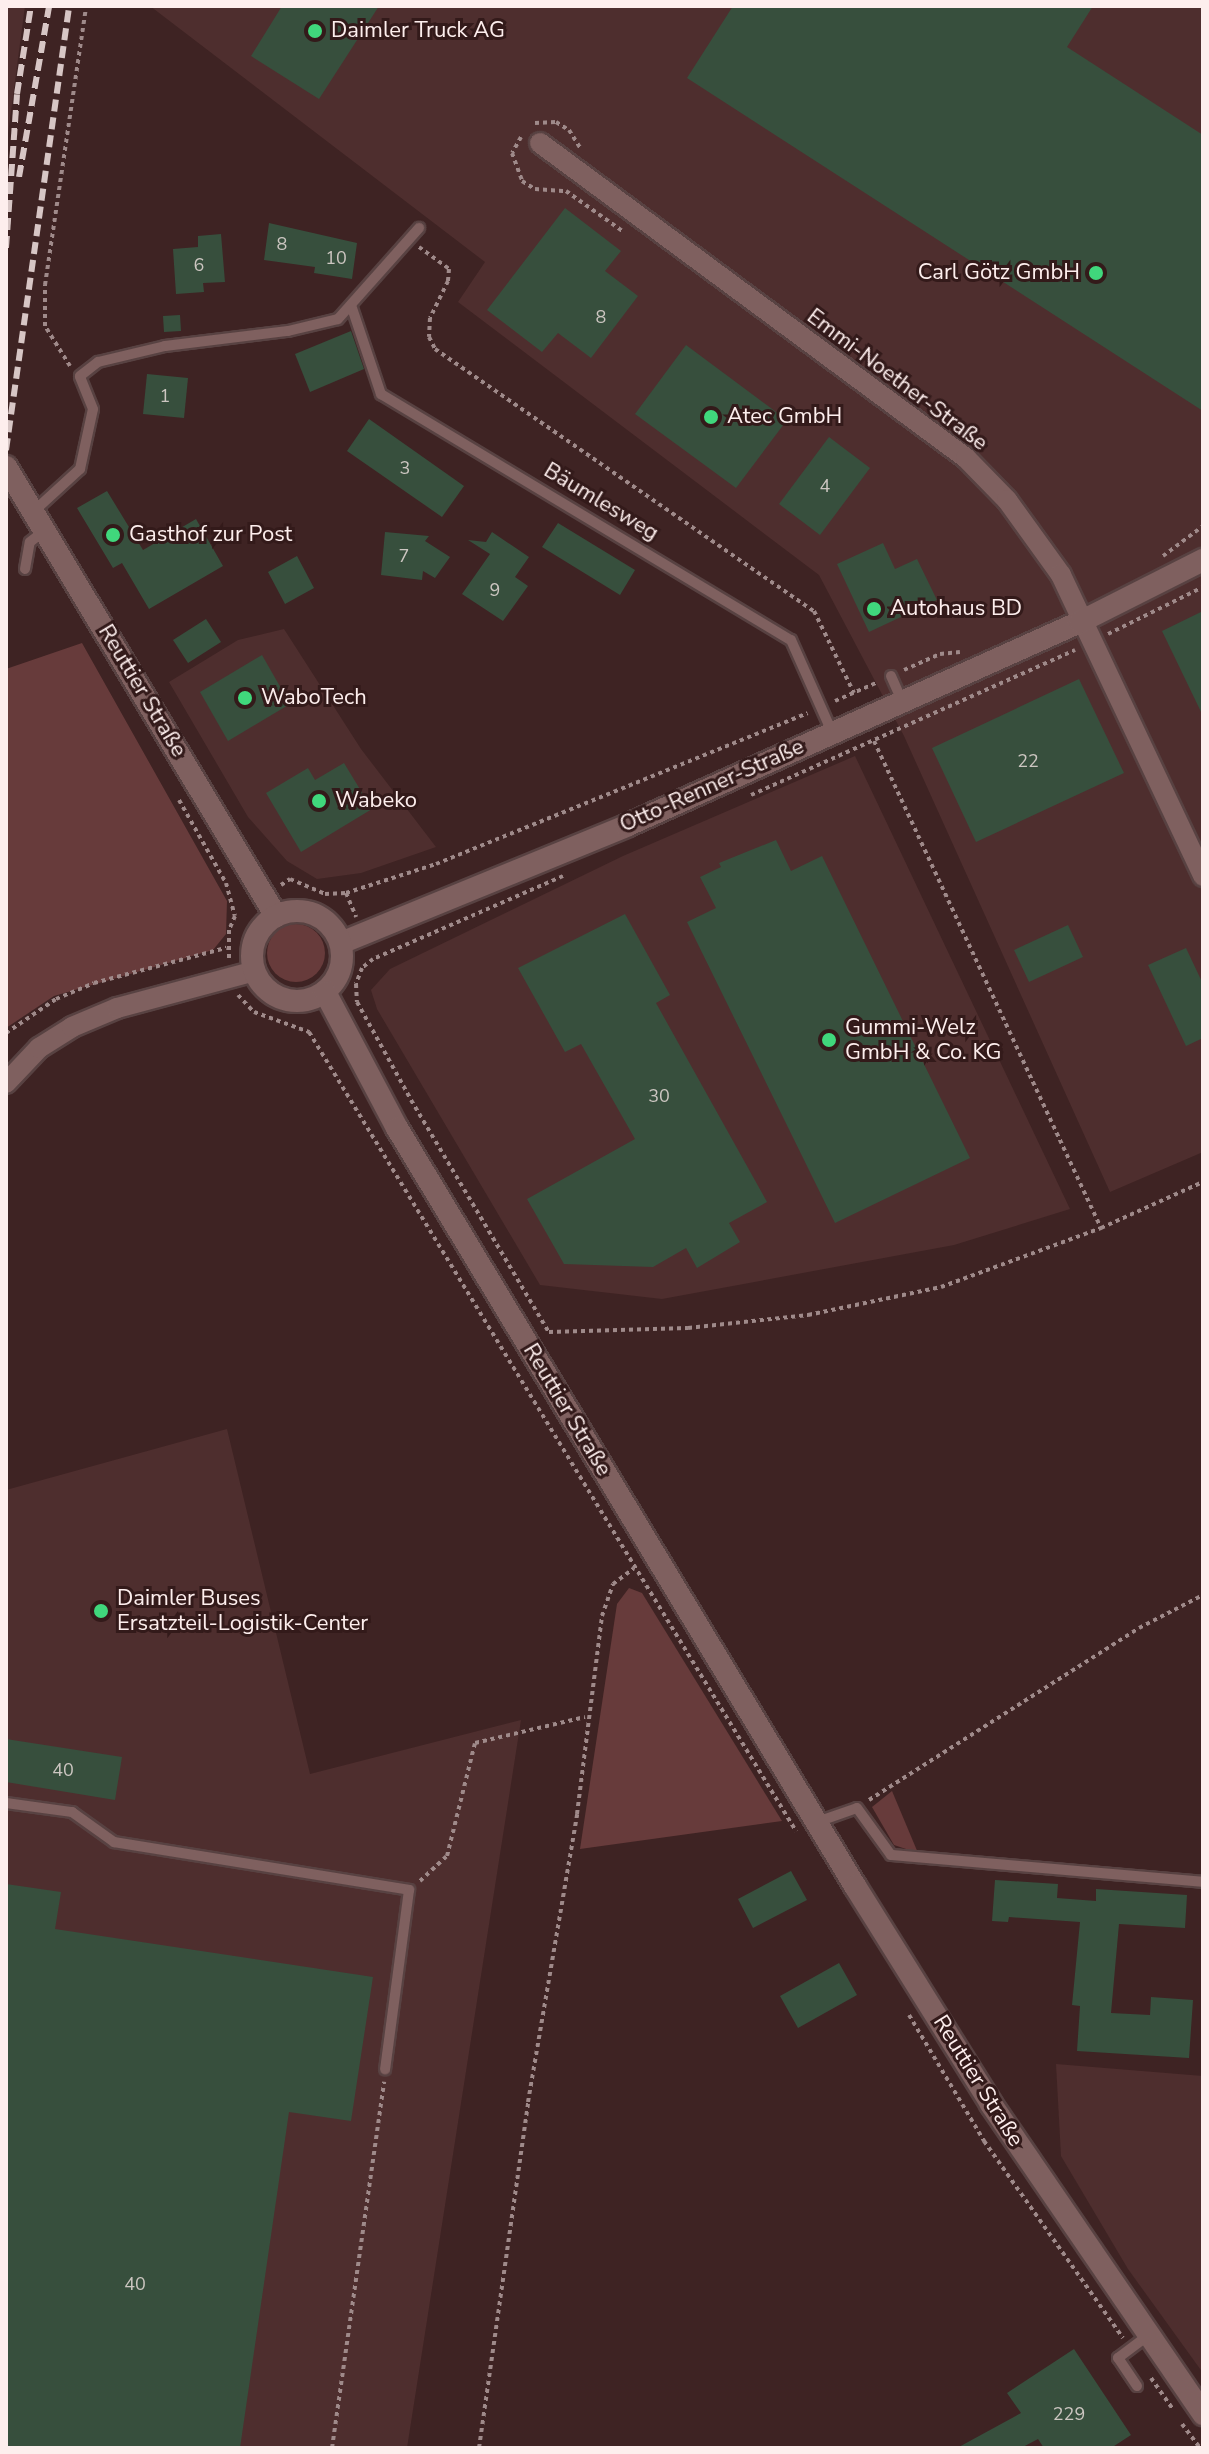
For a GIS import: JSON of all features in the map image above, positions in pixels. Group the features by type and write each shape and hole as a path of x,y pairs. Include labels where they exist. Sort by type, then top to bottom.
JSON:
{"main road":[{"name":"Reuttier Straße","path":"6,467 34,520 276,916"},
{"name":"Otto-Renner-Straße","path":"341,943 626,826 1080,622 1203,560"},
{"path":"298,911 320,917 341,943 341,970 325,992 303,1001 279,998 244,974 253,944 276,916 298,911"},
{"name":"Reuttier Straße","path":"325,992 397,1128 991,2104 1146,2337 1203,2414"}],"street":[{"name":"Emmi-Noether-Straße","path":"540,143 966,458 1007,500 1061,575 1080,622"},
{"path":"1080,622 1203,876"},
{"path":"6,1083 39,1048 72,1027 117,1008 244,974"}],"lane":[{"path":"25,569 34,520 80,469 93,409 80,376 119,355 288,331 338,319 352,308 419,228"},
{"name":"Bäumlesweg","path":"352,308 381,394 791,640 832,732"},
{"path":"891,676 902,701"},
{"path":"6,1803 72,1812 114,1842 409,1890 385,2069"},
{"path":"817,1822 857,1808 891,1855 1203,1882"},
{"path":"1137,2386 1118,2358 1146,2337"}],"path":[{"path":"80,376 59,356 45,326 45,285 86,6"},
{"path":"410,242 449,269 448,281 430,318 429,337 435,349 814,611 854,693"},
{"path":"1161,559 1203,526"},
{"path":"290,879 325,894 361,888 436,864 823,707 940,654 966,651"},
{"path":"874,741 1101,1228"},
{"path":"176,793 226,883 235,916 226,948"},
{"path":"226,948 244,974 241,1004 309,1032"},
{"path":"6,1033 56,999 94,983 226,948"},
{"path":"357,1002 549,1332 688,1328 808,1315 941,1287 1101,1228 1203,1182"},
{"path":"479,2448 528,2102 577,1814 585,1717 606,1601 613,1584 654,1552"},
{"path":"857,1808 1139,1628 1203,1595"},
{"path":"409,1890 447,1856 475,1743 585,1717"},
{"path":"332,2448 385,2069"}],"shaded area":[{"path":"6,6 25,6 6,149"},
{"path":"150,6 1203,6 1203,1152 1110,1192 904,736 819,575 458,302 485,262"},
{"path":"284,629 361,749 436,847 361,873 317,879 287,861 248,817 169,682 238,640"},
{"path":"82,643 227,901 226,934 213,950 54,996 6,1028 6,669"},
{"path":"855,756 1070,1209 954,1245 662,1299 540,1285 377,1009 371,990 390,969 623,856"},
{"path":"296,924 307,926 316,933 323,942 323,964 316,973 307,980 296,982 285,980 276,973 269,964 267,953 269,942 276,933 285,926"},
{"path":"227,1429 310,1774 521,1720 407,2448 6,2448 6,1490"},
{"path":"629,1588 642,1593 782,1821 580,1849 617,1604"},
{"path":"892,1791 918,1853 894,1845 872,1807"},
{"path":"1056,2064 1203,2076 1203,2373 1128,2269 1061,2156"}],"building":[{"name":"Daimler Truck AG","path":"282,6 379,6 319,99 251,56"},
{"name":"Carl Götz GmbH","path":"733,6 1093,6 1067,47 1203,135 1203,411 687,78"},
{"path":"565,208 621,251 605,271 638,296 591,358 558,333 542,352 487,310"},
{"path":"269,223 357,243 352,279 314,273 315,267 264,260"},
{"path":"221,234 225,282 203,283 204,292 176,294 173,249 198,247 198,236"},
{"path":"180,315 181,331 164,332 163,316"},
{"path":"351,331 364,369 310,392 295,354"},
{"name":"Atec GmbH","path":"686,345 787,420 736,488 635,414"},
{"path":"147,374 188,378 184,418 143,414"},
{"path":"369,419 464,486 442,517 347,451"},
{"path":"829,437 870,468 820,535 779,504"},
{"name":"Gasthof zur Post","path":"107,491 143,550 196,519 223,566 149,609 122,563 113,568 77,508"},
{"path":"558,523 635,570 620,595 542,547"},
{"path":"385,532 429,536 425,541 450,557 435,578 423,571 422,580 381,575"},
{"path":"492,532 529,557 515,577 528,586 503,621 462,594 490,554 468,540 486,542"},
{"path":"883,543 895,569 917,559 937,600 869,632 837,564"},
{"path":"297,556 314,588 285,604 268,572"},
{"path":"1203,611 1203,716 1162,631"},
{"path":"206,619 221,642 188,663 173,640"},
{"name":"WaboTech","path":"262,655 290,704 228,741 200,692"},
{"path":"1079,679 1124,773 976,842 932,748"},
{"name":"Wabeko","path":"344,763 372,809 301,852 266,793 308,768 315,780"},
{"name":"Gummi-Welz GmbH & Co. KG","path":"776,840 791,871 822,856 970,1158 835,1223 687,922 716,908 700,877 721,867 719,863"},
{"path":"625,914 670,995 656,1003 767,1202 729,1223 740,1242 697,1268 686,1248 653,1267 564,1264 527,1199 635,1139 581,1044 565,1052 518,968"},
{"path":"1068,925 1083,957 1029,982 1014,950"},
{"path":"1186,948 1203,984 1203,1038 1186,1046 1148,965"},
{"path":"6,1739 122,1757 115,1800 6,1782"},
{"path":"791,1871 807,1900 753,1928 738,1899"},
{"path":"995,1880 1058,1884 1057,1898 1096,1901 1096,1889 1187,1895 1185,1928 1119,1924 1111,2013 1150,2015 1151,1997 1193,2000 1189,2058 1077,2051 1080,2006 1072,2005 1080,1922 1009,1917 1008,1922 992,1921"},
{"path":"6,1884 61,1892 55,1929 373,1977 351,2121 289,2112 240,2448 6,2448"},
{"path":"839,1963 857,1995 798,2028 780,1996"},
{"path":"1074,2349 1131,2435 1111,2448 1044,2448 1038,2439 1021,2448 957,2448 1021,2413 1007,2393"}],"railway":[{"path":"6,248 17,94 31,6"},
{"path":"19,177 49,6"},
{"path":"6,450 69,6"}],"place":[{"name":"Daimler Truck AG","path":"315,31"},
{"name":"Carl Götz GmbH","path":"1096,273"},
{"name":"Atec GmbH","path":"711,417"},
{"name":"Gasthof zur Post","path":"113,535"},
{"name":"Autohaus BD","path":"874,609"},
{"name":"WaboTech","path":"245,698"},
{"name":"Wabeko","path":"319,801"},
{"name":"Gummi-Welz GmbH & Co. KG","path":"829,1040"},
{"name":"Daimler Buses Ersatzteil-Logistik-Center","path":"101,1611"}]}
